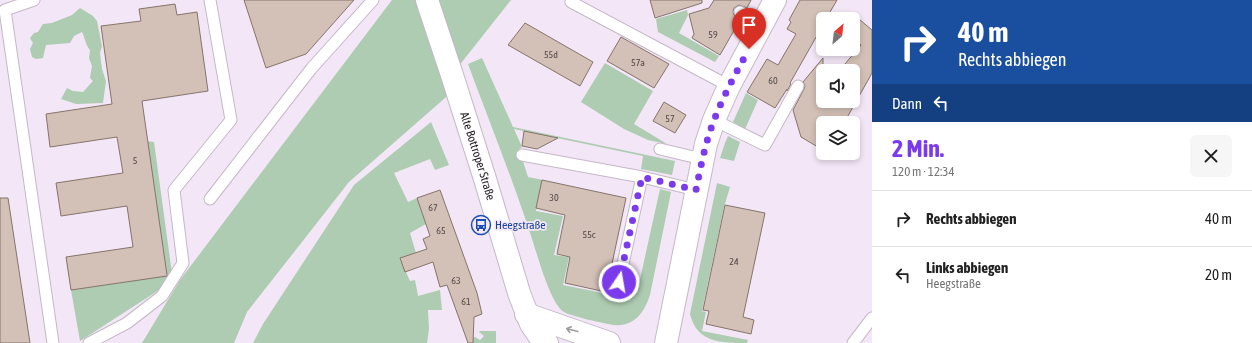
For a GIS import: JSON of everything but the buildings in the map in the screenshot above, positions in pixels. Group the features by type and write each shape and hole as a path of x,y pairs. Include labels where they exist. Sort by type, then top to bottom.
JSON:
{"street":[{"name":"Alte Bottroper Straße","path":"427,0 485,179 526,314 540,337 547,343"},
{"path":"666,343 702,159 714,120 729,86 775,0"},
{"path":"527,343 526,314 609,343"}],"lane":[{"path":"34,0 5,10 53,343"},
{"path":"89,343 127,323 162,296 183,263 174,190 231,120 210,0"},
{"path":"210,199 311,69 373,0"},
{"path":"572,2 729,86"},
{"path":"740,12 762,24"},
{"path":"714,120 765,145 798,86"},
{"path":"660,149 702,159"},
{"path":"522,155 642,177 696,190"},
{"path":"619,282 642,177"},
{"path":"853,343 872,318"}],"green space":[{"path":"392,0 511,0 454,72 453,91 349,182 247,312 234,343 142,343 180,280"},
{"path":"80,8 93,16 97,21 102,46 100,53 102,69 106,81 103,103 76,104 61,99 67,88 73,91 83,92 93,81 90,78 92,66 89,58 90,50 82,32 74,36 70,43 46,45 43,58 36,59 32,57 30,49 33,43 30,38 34,33 38,32 43,24 52,23 72,15"},
{"path":"687,10 688,15 679,33 719,56 715,62 658,32 656,19"},
{"path":"482,58 513,127 675,161 672,175 641,169 643,156 514,129 522,147 519,149 528,177 543,180 536,211 563,216 554,255 569,257 563,285 623,298 624,290 637,293 660,189 671,192 648,302 645,308 633,321 627,324 614,325 588,320 564,312 556,303 545,279 513,185 468,64"},
{"path":"605,63 653,91 634,124 667,144 648,140 624,129 581,102"},
{"path":"746,93 758,100 745,129 733,122"},
{"path":"431,122 449,165 435,170 430,159 394,173 408,202 417,198 426,224 410,233 416,253 400,259 410,281 415,280 418,296 440,290 442,310 428,310 429,329 427,343 253,343 263,324 354,185"},
{"path":"728,136 740,142 734,161 720,158"},
{"path":"147,141 154,142 173,281 80,341 71,290 167,275"},
{"path":"717,183 730,187 724,207 702,311 706,312 702,331 748,340 747,343 728,343 704,336 693,324 690,314"},
{"path":"496,331 496,343 473,343 473,338 475,337 480,340 484,336 479,332"}],"place":[{"name":"Heegstraße","path":"481,225"}],"route":[{"path":"619,282 642,177 696,190 702,159 714,120 729,86 749,49"}]}
